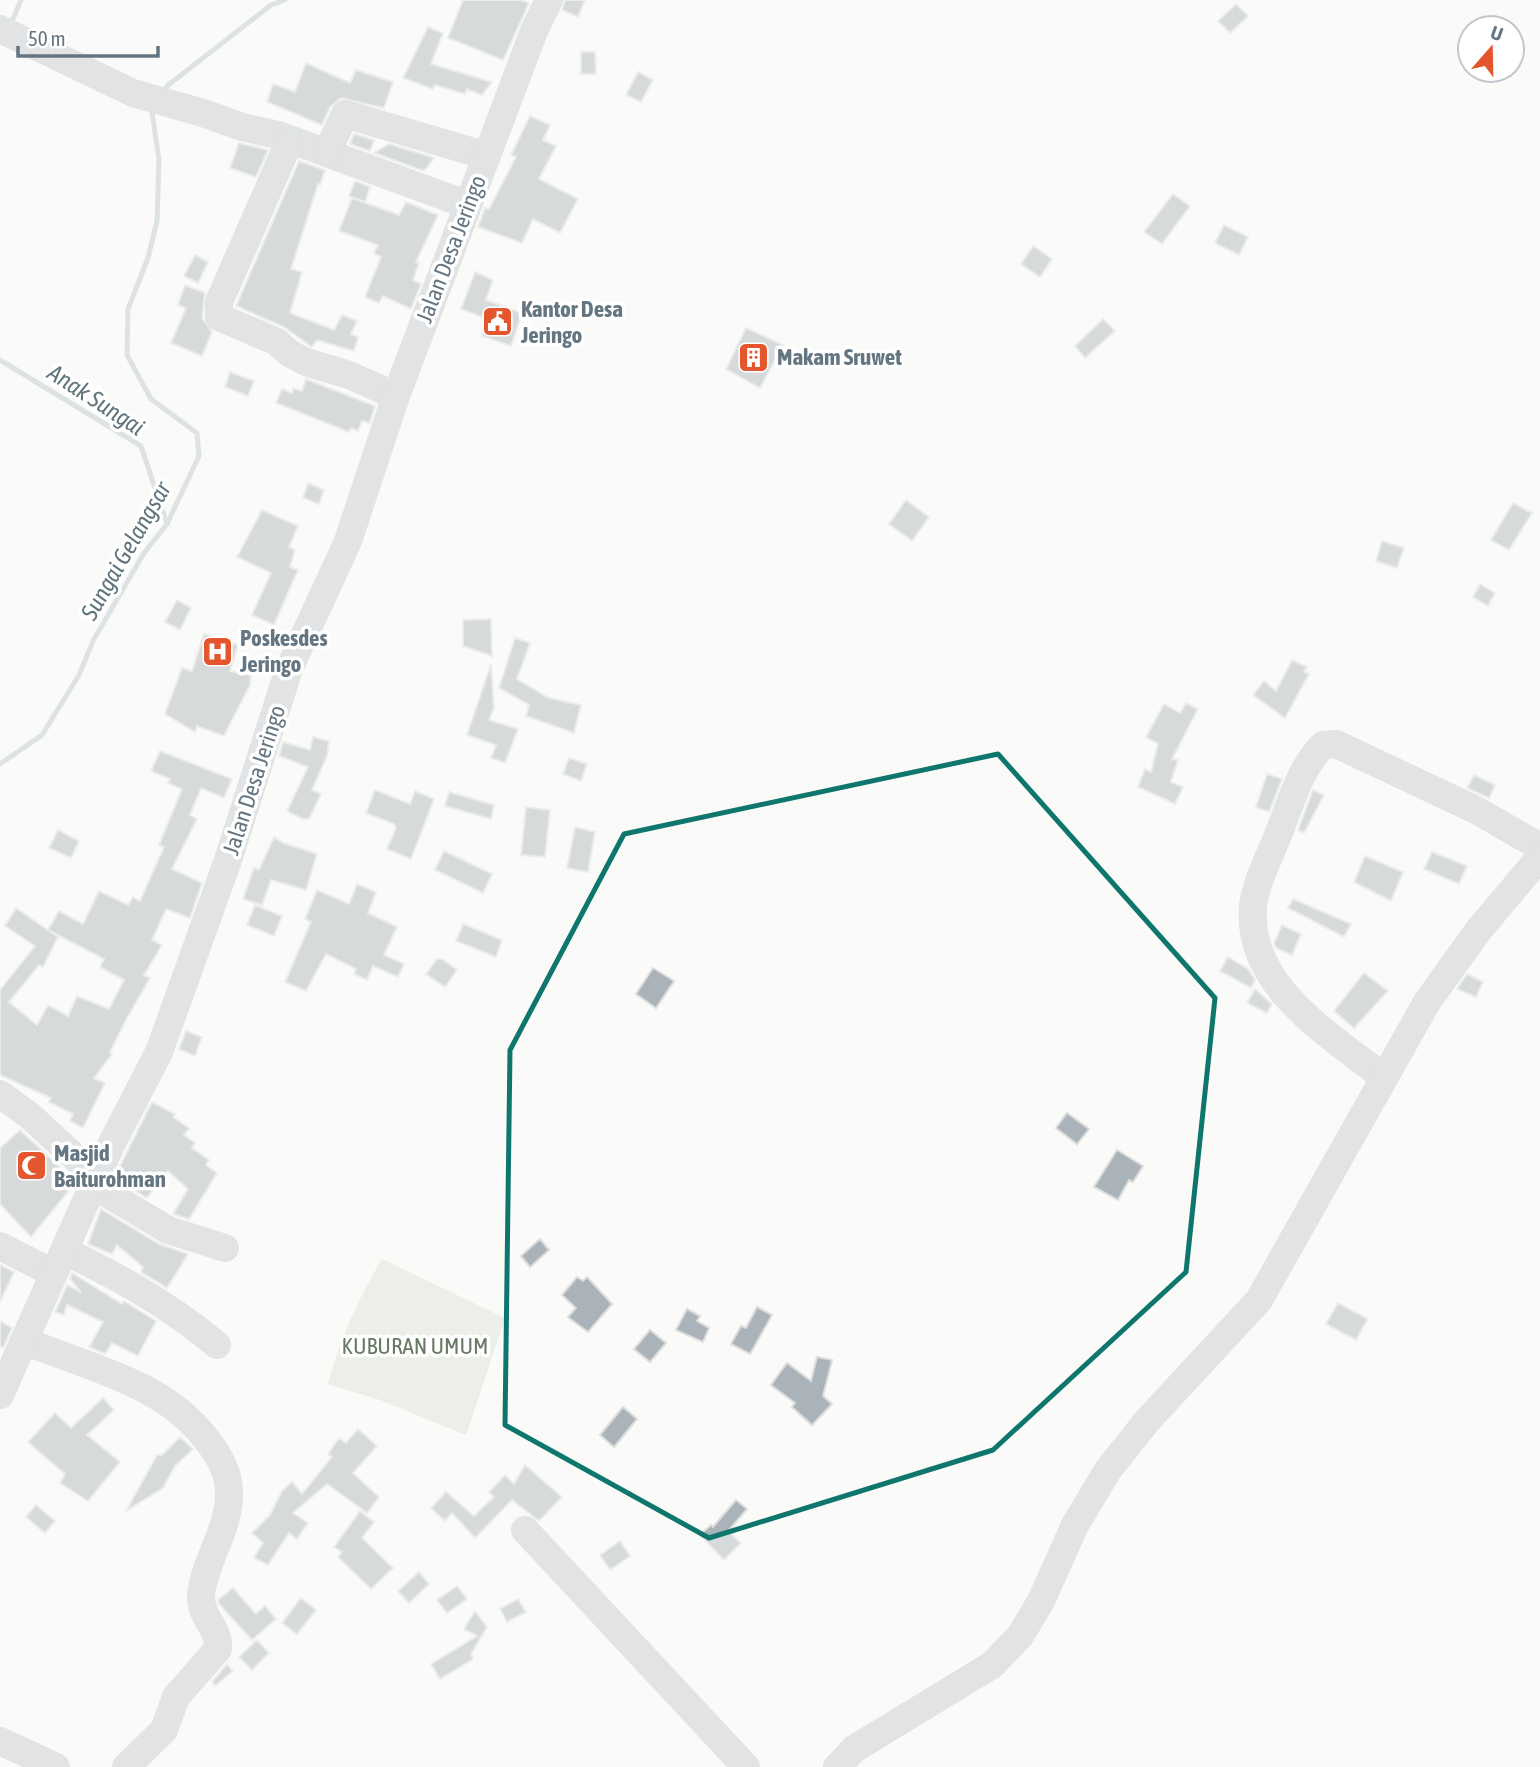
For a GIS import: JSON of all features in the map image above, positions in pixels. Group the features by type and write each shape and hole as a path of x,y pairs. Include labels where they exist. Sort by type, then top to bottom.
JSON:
{"street":[{"name":"Jalan Desa Jeringo","path":"0,1395 94,1181 159,1052 228,860 289,668 337,569 396,396 534,31 549,0"},
{"path":"0,29 133,93 290,140 468,205"},
{"path":"327,153 345,114 487,156"},
{"path":"290,140 219,302 219,317 277,342 289,353 306,362 349,375 396,396"},
{"path":"1383,1077 1284,994 1268,968 1255,932 1254,904 1259,883 1298,784 1317,751 1323,745 1336,744 1476,810 1540,848"},
{"path":"837,1767 854,1749 992,1665 1020,1636 1041,1601 1075,1525 1108,1470 1147,1420 1242,1320 1267,1287 1383,1077 1452,966 1540,857"},
{"path":"0,1094 30,1116 94,1181 168,1230 225,1248"},
{"path":"0,1246 58,1262 98,1267 171,1310 217,1345"},
{"path":"24,1341 163,1399 200,1433 226,1474 229,1492 226,1516 200,1598 204,1616 216,1635 218,1649 176,1697 164,1730 126,1767"},
{"path":"525,1530 746,1767"},
{"path":"0,1741 55,1767"}],"highlighted area":[{"path":"998,754 1215,998 1186,1272 993,1450 709,1538 505,1425 510,1050 624,834"}],"green space":[{"name":"KUBURAN UMUM","path":"382,1259 505,1318 466,1435 380,1400 328,1384 350,1320"}],"building":[{"path":"463,0 521,0 529,3 503,60 448,38"},
{"path":"565,0 585,0 578,17 562,10"},
{"path":"1236,4 1248,16 1230,33 1218,21"},
{"path":"428,27 443,33 431,64 492,82 482,95 467,89 465,94 435,85 433,89 403,78"},
{"path":"581,52 595,52 596,74 581,74"},
{"path":"306,63 350,83 356,70 393,82 384,108 341,98 330,107 322,125 267,102 273,84 295,92"},
{"path":"638,72 653,80 641,102 626,95"},
{"path":"530,116 550,125 543,140 556,146 539,179 578,199 560,233 533,219 522,243 478,227 485,208 489,209 516,157 511,155"},
{"path":"354,134 374,140 370,151 350,144"},
{"path":"239,143 268,150 256,177 230,168"},
{"path":"389,144 434,158 424,171 374,153"},
{"path":"299,161 325,170 291,269 302,272 290,313 334,330 342,315 357,321 351,334 358,337 354,351 317,340 312,347 284,327 236,306"},
{"path":"355,181 370,187 365,202 349,196"},
{"path":"1173,194 1190,206 1162,244 1144,232"},
{"path":"352,198 399,215 406,202 438,215 416,262 419,263 413,280 421,284 411,309 383,296 379,303 365,297 381,257 374,253 378,245 339,231"},
{"path":"1224,225 1248,237 1239,255 1215,243"},
{"path":"1033,246 1052,259 1040,277 1021,264"},
{"path":"195,255 208,262 198,283 184,276"},
{"path":"475,272 493,280 486,300 522,313 511,346 482,336 488,319 461,309"},
{"path":"185,285 205,293 202,318 212,332 202,356 171,343 186,308 178,305"},
{"path":"1103,319 1115,331 1085,358 1075,346"},
{"name":"Makam Sruwet","path":"746,328 783,345 760,388 726,369"},
{"path":"230,372 254,381 248,396 225,387"},
{"path":"306,379 375,406 370,423 362,421 358,431 351,428 349,432 276,403 282,389 292,393 293,388 302,391"},
{"path":"308,483 324,490 319,504 303,498"},
{"path":"906,500 929,517 912,541 889,524"},
{"path":"1513,503 1532,513 1509,550 1491,540"},
{"path":"262,510 298,526 289,547 295,550 290,567 298,570 274,625 252,615 271,573 237,557"},
{"path":"1382,541 1404,548 1397,568 1376,561"},
{"path":"1480,584 1495,593 1488,606 1473,597"},
{"path":"177,600 191,608 180,630 165,622"},
{"path":"491,619 492,656 463,646 463,620"},
{"path":"204,634 238,645 230,671 251,675 250,685 224,736 197,726 195,732 165,714 182,668 192,671"},
{"path":"515,638 530,643 517,679 549,698 581,705 574,733 526,716 529,705 499,688"},
{"path":"1292,660 1307,667 1304,672 1309,674 1285,718 1253,695 1264,681 1276,691"},
{"path":"491,664 494,708 489,720 518,729 505,763 491,758 496,745 467,735"},
{"path":"1186,703 1198,709 1172,759 1178,760 1171,782 1183,787 1175,804 1138,787 1145,769 1151,772 1158,744 1146,737 1164,704 1180,713"},
{"path":"313,737 329,741 327,756 312,790 321,794 309,819 303,819 287,811 308,767 279,756 283,742 310,750"},
{"path":"160,751 232,779 224,798 201,788 190,815 197,819 172,869 202,883 190,918 166,909 152,940 162,945 144,975 150,978 110,1052 112,1054 94,1078 105,1083 83,1128 70,1121 73,1114 49,1102 51,1098 0,1075 0,990 35,946 5,926 16,908 58,937 43,967 39,965 9,1002 37,1025 48,1005 68,1016 77,996 109,1009 124,980 100,967 104,959 48,930 59,911 83,924 99,891 128,905 133,897 140,901 164,847 159,845 182,789 168,783 170,779 151,771"},
{"path":"569,758 587,764 581,781 563,774"},
{"path":"1267,774 1282,779 1269,812 1256,807"},
{"path":"1474,775 1495,785 1489,798 1467,788"},
{"path":"375,790 410,804 415,791 434,799 411,859 387,849 396,828 394,824 366,813"},
{"path":"1313,790 1324,795 1304,833 1298,830"},
{"path":"449,792 494,805 491,819 445,806"},
{"path":"526,807 550,810 545,857 521,855"},
{"path":"575,827 595,832 588,872 567,868"},
{"path":"58,830 79,841 71,858 49,848"},
{"path":"274,837 283,843 317,854 306,890 271,880 262,905 243,899 254,868 259,870"},
{"path":"444,851 492,874 483,893 435,870"},
{"path":"1432,852 1467,866 1459,884 1424,869"},
{"path":"1365,856 1403,872 1391,901 1354,882"},
{"path":"357,884 376,892 368,913 397,927 384,955 404,964 398,977 373,966 367,980 354,974 356,969 326,954 306,991 285,982 311,922 305,919 317,890 349,904"},
{"path":"1293,899 1351,924 1344,937 1288,908"},
{"path":"255,905 282,916 274,936 247,925"},
{"path":"463,924 502,940 496,957 456,941"},
{"path":"1282,925 1301,934 1292,955 1276,948 1274,943"},
{"path":"1228,957 1248,969 1255,980 1251,988 1220,971"},
{"path":"437,959 442,959 457,970 445,987 426,974"},
{"path":"653,968 674,981 656,1008 636,994"},
{"path":"1364,973 1388,991 1354,1028 1334,1011"},
{"path":"1467,974 1483,982 1476,997 1457,989"},
{"path":"1255,989 1272,1004 1267,1013 1247,1003"},
{"path":"186,1031 202,1037 195,1056 179,1049"},
{"path":"152,1102 175,1114 173,1117 189,1128 184,1135 195,1143 192,1148 209,1160 206,1165 217,1173 189,1219 173,1214 188,1189 168,1171 147,1198 114,1178"},
{"path":"1067,1113 1089,1129 1077,1144 1056,1128"},
{"name":"Masjid Baiturohman","path":"20,1130 76,1182 31,1237 0,1204 0,1148"},
{"path":"1117,1150 1143,1166 1133,1182 1129,1180 1118,1200 1094,1187"},
{"path":"101,1209 159,1244 188,1254 167,1288 141,1272 143,1267 117,1245 112,1254 88,1244"},
{"path":"540,1239 549,1250 530,1267 521,1256"},
{"path":"0,1265 14,1272 0,1302"},
{"path":"72,1273 122,1304 124,1301 156,1321 138,1356 112,1343 105,1354 89,1347 103,1322 67,1305 64,1315 55,1312 67,1285 81,1292 70,1279"},
{"path":"577,1277 583,1281 587,1277 612,1304 588,1332 568,1317 576,1308 562,1295"},
{"path":"1338,1303 1368,1319 1356,1340 1326,1324"},
{"path":"757,1307 772,1315 750,1354 731,1344 741,1326 746,1328"},
{"path":"687,1309 700,1316 697,1321 709,1328 703,1342 676,1330"},
{"path":"0,1321 12,1328 3,1348 0,1346"},
{"path":"650,1330 666,1343 650,1362 634,1349"},
{"path":"817,1357 832,1360 823,1396 832,1404 812,1425 792,1407 795,1403 771,1385 787,1363 811,1381"},
{"path":"103,1398 114,1410 87,1435 120,1462 88,1501 60,1483 65,1474 28,1442 55,1413 71,1428"},
{"path":"623,1407 637,1419 614,1447 600,1435"},
{"path":"358,1429 377,1446 353,1473 379,1497 367,1513 327,1484 293,1513 308,1523 297,1539 289,1533 268,1565 254,1558 263,1543 252,1533 270,1515 282,1491 292,1482 302,1494 332,1457 328,1454 339,1438 346,1443"},
{"path":"180,1437 193,1449 175,1466 163,1488 126,1511 157,1455 162,1455"},
{"path":"525,1465 562,1497 539,1521 512,1500 475,1538 452,1513 445,1521 431,1508 446,1492 474,1516 494,1497 489,1492 505,1475 514,1484"},
{"path":"736,1500 747,1509 728,1531 741,1543 724,1560 700,1535 711,1525 713,1527"},
{"path":"36,1505 55,1521 45,1533 26,1517"},
{"path":"360,1511 374,1522 362,1538 393,1568 371,1589 338,1557 342,1552 334,1547"},
{"path":"620,1541 630,1556 610,1570 600,1555"},
{"path":"419,1572 429,1584 409,1603 398,1591"},
{"path":"457,1586 467,1599 447,1613 437,1600"},
{"path":"233,1588 256,1614 265,1606 276,1619 252,1640 219,1604 218,1600"},
{"path":"301,1598 316,1610 297,1634 282,1623"},
{"path":"518,1599 526,1612 507,1622 500,1609"},
{"path":"475,1611 487,1627 471,1654 473,1659 440,1679 431,1664 477,1636 464,1629"},
{"path":"257,1640 269,1653 252,1670 239,1657"},
{"path":"227,1664 233,1671 215,1686 212,1682"}],"waterway":[{"name":"Anak Sungai","path":"10,26 21,0"},
{"name":"Sungai Gelangsar","path":"163,93 167,86 271,5 285,0"},
{"name":"Sungai Gelangsar","path":"0,764 42,735 79,675 93,641 144,553 167,524 199,456 197,433 151,399 127,355 128,309 148,258 157,221 159,160 152,112 155,108"},
{"name":"Anak Sungai","path":"0,360 141,446 167,524"}],"place":[{"name":"Kantor Desa Jeringo","path":"498,322"},
{"name":"Makam Sruwet","path":"754,357"},
{"name":"Poskesdes Jeringo","path":"217,651"},
{"name":"Masjid Baiturohman","path":"31,1166"}]}
